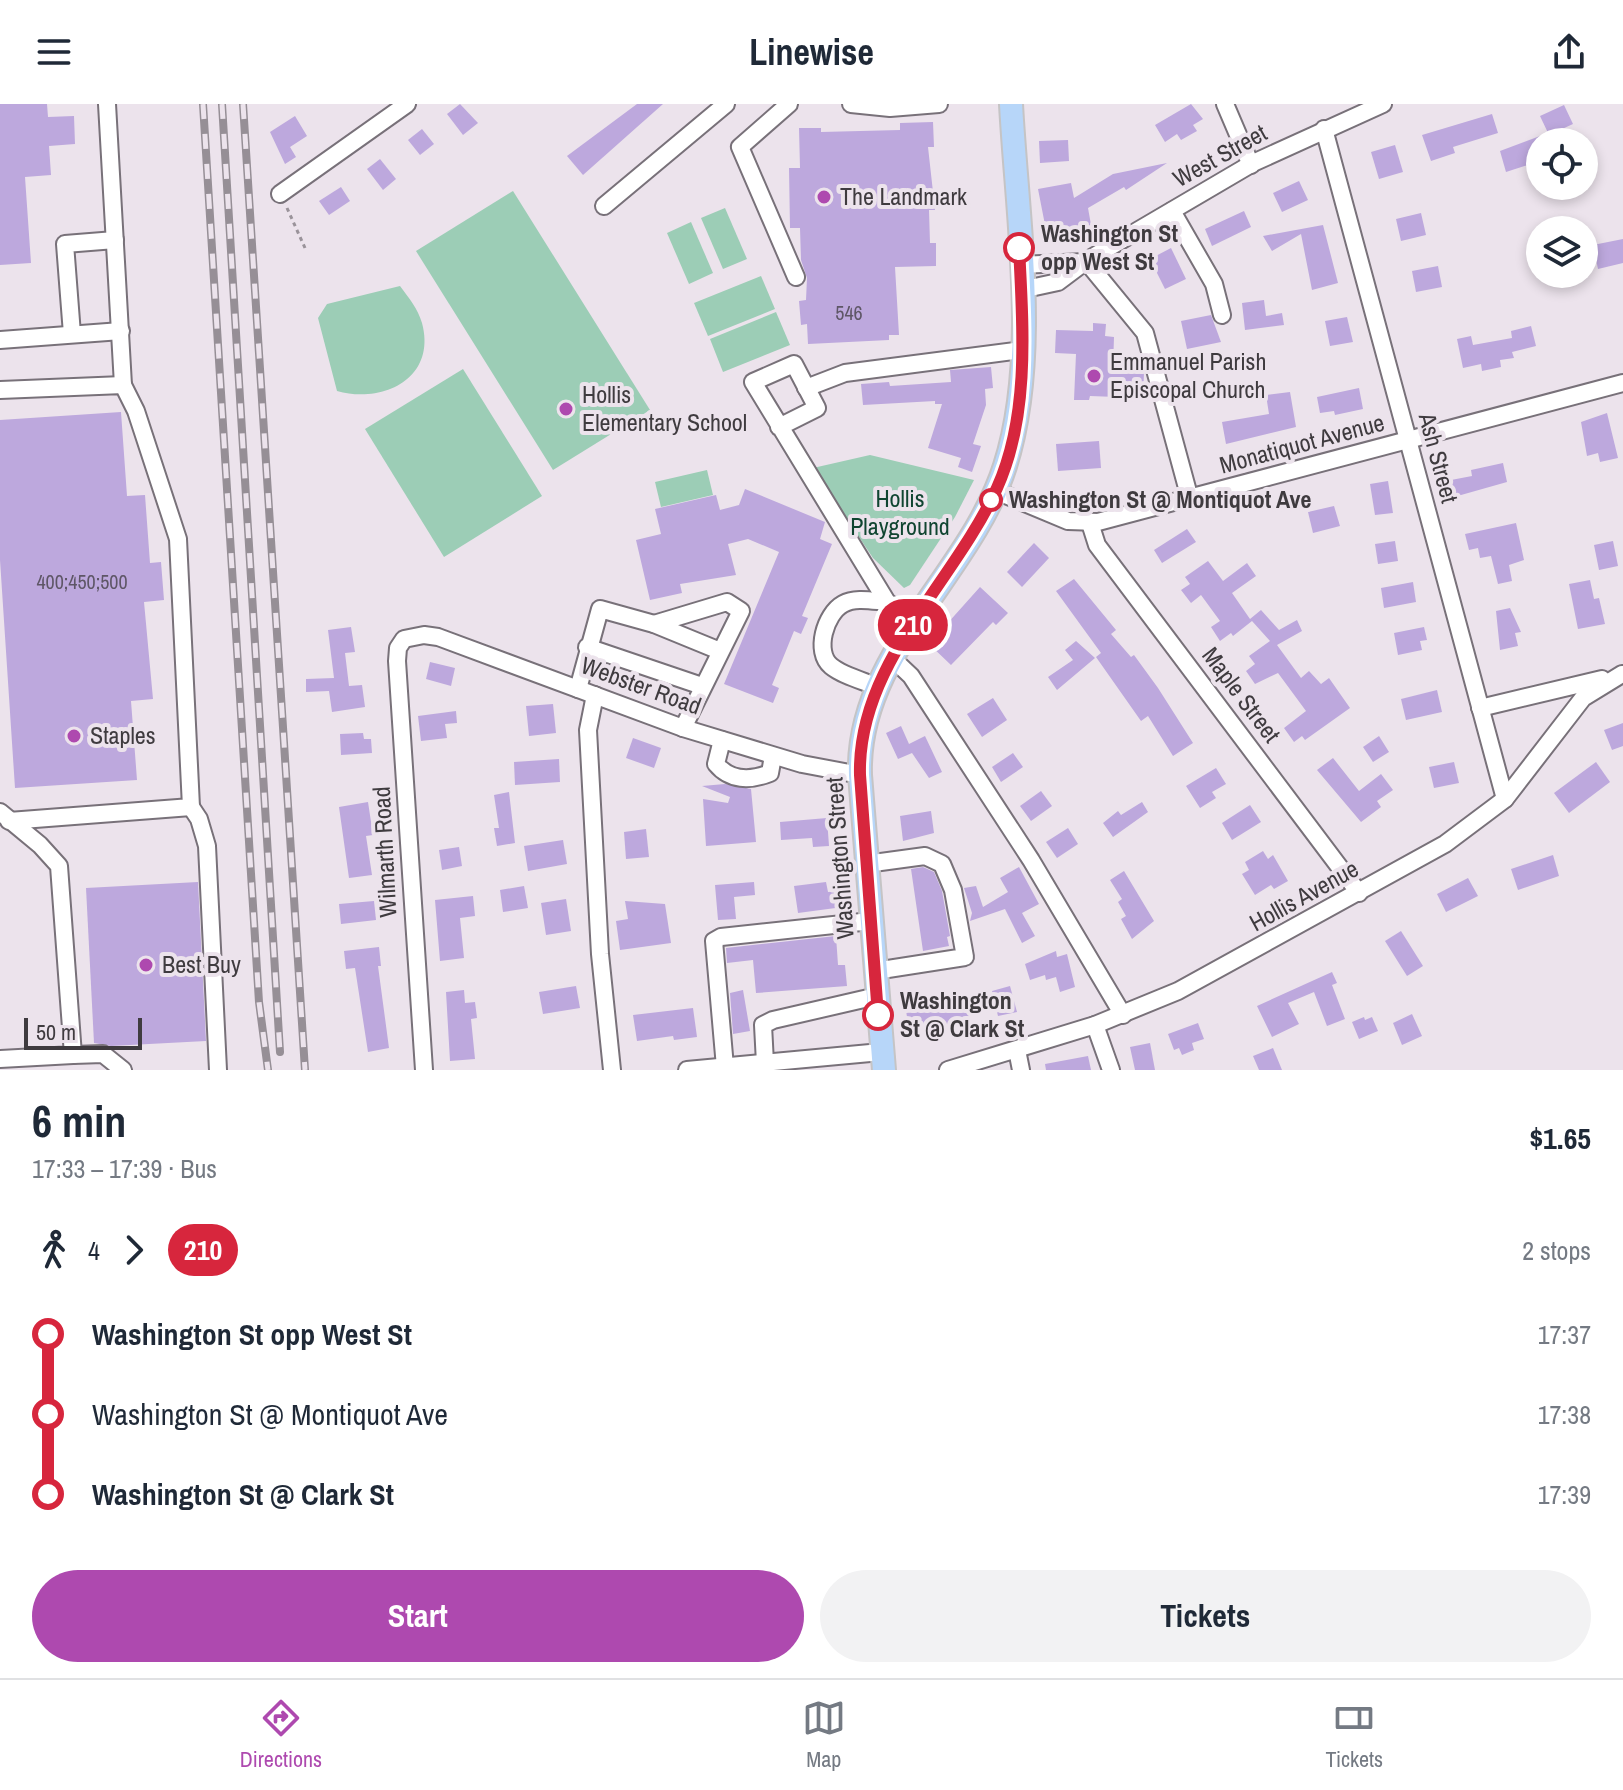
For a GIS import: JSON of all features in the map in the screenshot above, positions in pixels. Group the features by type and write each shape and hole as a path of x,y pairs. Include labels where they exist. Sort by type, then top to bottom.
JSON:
{"main road":[{"name":"Washington Street","path":"883,1061 860,775 865,726 878,687 893,659 996,491 1013,436 1022,350 1011,104"}],"street":[{"path":"107,104 123,385 136,411 178,539 191,807 199,819 207,846 218,1070"},
{"path":"280,194 407,104"},
{"path":"604,206 726,104"},
{"path":"789,104 740,147 796,277"},
{"path":"851,104 890,108 939,104"},
{"path":"1225,104 1251,165"},
{"name":"West Street","path":"1021,290 1058,282 1086,261 1251,165 1383,104"},
{"name":"Ash Street","path":"1324,129 1505,799"},
{"path":"1172,211 1214,284 1222,315"},
{"path":"72,334 65,244 115,240"},
{"path":"1086,261 1145,333 1190,499"},
{"name":"West Street","path":"1020,265 1086,261"},
{"path":"0,340 121,331"},
{"path":"806,388 845,373 1022,350"},
{"path":"779,427 817,408 794,364 753,382 779,427 887,602 916,621"},
{"name":"Monatiquot Avenue","path":"996,491 1060,518 1090,523 1623,383"},
{"path":"0,390 123,385"},
{"name":"Maple Street","path":"1090,523 1097,545 1359,893"},
{"path":"878,687 831,666 822,652 823,640 829,621 843,604 855,601 887,602"},
{"path":"654,624 727,602 741,611 683,728"},
{"path":"578,689 587,647 600,609 654,624 720,651"},
{"name":"Webster Road","path":"409,637 438,637 683,728 831,772 860,775"},
{"name":"Wilmarth Road","path":"409,637 400,643 397,661 424,1070"},
{"path":"587,647 703,684"},
{"path":"893,659 911,676 1014,834 1123,1015"},
{"name":"Hollis Avenue","path":"1480,708 1623,674"},
{"name":"Hollis Avenue","path":"948,1070 1123,1015 1210,975 1456,837 1505,799 1576,704 1598,686 1623,674"},
{"path":"595,695 588,730 600,954 612,1070"},
{"path":"722,740 716,764 731,778 757,778 770,773 773,756"},
{"path":"4,816 191,807"},
{"path":"4,816 40,845 59,866 73,1055"},
{"path":"866,864 925,856 942,864 959,914 965,957 875,971"},
{"path":"725,1067 714,941 721,937 871,921"},
{"path":"765,1063 763,1025 877,996"},
{"path":"1095,1025 1111,1070"},
{"path":"1017,1050 1021,1070"},
{"path":"0,1059 103,1054 123,1070"},
{"path":"687,1070 765,1063 883,1061"}],"path":[{"path":"280,194 305,248"}],"green space":[{"path":"513,191 650,410 553,470 416,251"},
{"path":"725,208 747,259 723,269 701,218"},
{"path":"691,222 713,273 689,284 667,233"},
{"path":"761,276 775,309 708,336 694,303"},
{"path":"400,286 416,308 422,323 424,343 414,373 388,390 371,394 337,391 318,318 327,304"},
{"path":"776,312 790,345 723,372 710,339"},
{"path":"463,369 542,496 444,557 365,429"},
{"name":"Hollis Playground","path":"870,455 974,480 955,517 910,585 904,588 873,558 813,468"},
{"path":"707,470 713,495 661,507 655,482"}],"building":[{"path":"0,104 47,104 48,117 74,116 75,144 49,146 51,175 25,177 31,263 0,265"},
{"path":"460,104 478,123 463,135 447,114"},
{"path":"637,104 663,104 583,175 567,156"},
{"path":"1191,104 1203,119 1193,125 1197,131 1181,140 1177,134 1165,142 1155,125"},
{"path":"1564,105 1573,124 1564,128 1546,128 1540,116"},
{"path":"1492,114 1498,133 1453,147 1455,153 1431,161 1422,135"},
{"path":"295,116 307,136 290,147 296,157 285,164 270,132"},
{"name":"The Landmark","path":"933,122 934,147 928,147 935,210 929,210 930,243 936,243 936,266 895,267 899,335 889,335 889,340 808,344 807,324 801,325 799,301 806,300 807,278 801,260 800,228 790,228 789,168 800,168 799,128 821,128 821,132 900,130 900,123"},
{"path":"422,129 434,144 420,155 408,140"},
{"path":"1068,140 1069,161 1040,163 1039,141"},
{"path":"1526,141 1526,166 1506,172 1500,151"},
{"path":"1395,145 1403,172 1379,179 1371,152"},
{"path":"380,159 396,179 383,190 367,169"},
{"path":"1167,163 1126,190 1124,187 1088,208 1093,236 1087,240 1066,243 1046,230 1038,189 1071,183 1074,198 1113,174"},
{"path":"1299,181 1308,200 1282,212 1273,193"},
{"path":"341,187 350,201 329,215 319,201"},
{"path":"1244,211 1251,227 1212,246 1205,229"},
{"path":"1421,213 1426,235 1401,241 1396,219"},
{"path":"1323,225 1338,283 1312,290 1301,234 1272,251 1263,236"},
{"path":"1623,239 1623,263 1598,269 1598,244"},
{"path":"1171,248 1186,279 1165,289 1150,259"},
{"path":"1438,266 1442,287 1416,292 1412,271"},
{"path":"1264,300 1266,316 1282,313 1284,325 1245,330 1242,303"},
{"path":"1211,315 1221,342 1187,349 1181,321"},
{"path":"1347,317 1353,342 1330,346 1325,321"},
{"path":"1093,323 1106,324 1105,336 1114,337 1113,367 1135,367 1135,372 1144,372 1143,398 1090,396 1089,400 1074,400 1076,354 1055,353 1056,330 1093,331"},
{"path":"1531,326 1536,346 1512,352 1514,358 1500,360 1501,367 1482,371 1481,364 1463,368 1457,339 1471,336 1473,345 1512,338 1511,331"},
{"path":"991,367 993,388 985,389 986,405 973,444 981,446 972,472 958,467 961,458 928,448 942,404 935,404 935,401 863,405 861,384 889,382 890,386 951,382 950,370"},
{"path":"1359,388 1363,409 1335,415 1334,411 1320,413 1317,397"},
{"path":"1290,392 1296,427 1226,444 1222,422 1269,414 1266,395"},
{"path":"121,412 127,496 145,495 150,563 161,562 164,600 144,602 153,699 131,701 137,780 15,788 0,560 0,420"},
{"path":"1607,413 1618,458 1600,462 1598,453 1587,456 1581,422"},
{"path":"1099,441 1101,468 1058,471 1056,444"},
{"path":"1503,463 1507,482 1454,497 1451,480 1472,476 1471,470"},
{"path":"1388,481 1393,513 1375,515 1370,484"},
{"path":"745,489 825,522 820,539 832,544 802,616 808,618 801,634 794,631 772,685 779,688 773,703 724,684 779,552 748,539 728,544 736,575 680,584 682,593 650,600 636,540 661,534 655,509 716,495 720,510 739,505"},
{"path":"1334,506 1340,526 1313,533 1308,512"},
{"path":"1516,523 1524,560 1509,565 1512,581 1498,584 1491,556 1480,558 1478,548 1469,550 1465,534"},
{"path":"1187,529 1196,542 1162,563 1154,550"},
{"path":"1395,541 1398,561 1378,564 1375,544"},
{"path":"1613,541 1618,566 1599,570 1594,545"},
{"path":"1034,543 1049,558 1022,587 1007,572"},
{"path":"1208,561 1223,581 1247,563 1256,576 1232,593 1250,619 1261,610 1279,630 1297,620 1302,631 1277,645 1301,678 1309,671 1321,684 1329,678 1350,708 1305,740 1302,736 1294,742 1284,728 1306,711 1278,673 1255,684 1246,671 1255,664 1249,656 1270,641 1252,621 1233,636 1231,633 1220,641 1211,627 1220,621 1201,595 1191,603 1181,590 1190,584 1185,577"},
{"path":"1074,579 1116,630 1111,634 1131,657 1134,655 1193,743 1173,756 1148,716 1141,721 1096,657 1101,653 1056,591"},
{"path":"1590,580 1594,599 1599,598 1605,624 1578,629 1569,584"},
{"path":"1413,582 1416,602 1384,608 1381,588"},
{"path":"980,587 1008,613 996,625 993,622 951,665 929,644"},
{"path":"1510,608 1521,632 1515,633 1518,646 1500,650 1496,611"},
{"path":"351,627 355,652 345,653 349,686 362,685 365,707 332,712 329,691 306,692 306,679 334,678 328,630"},
{"path":"1424,627 1427,640 1420,641 1422,650 1398,655 1394,633"},
{"path":"1076,641 1095,658 1057,690 1048,677 1073,660 1065,650"},
{"path":"430,662 455,668 451,686 426,679"},
{"path":"1437,690 1442,712 1406,720 1401,699"},
{"path":"993,698 1007,720 982,737 967,714"},
{"path":"553,704 556,733 529,736 526,706"},
{"path":"456,711 457,723 445,724 447,738 421,741 418,716"},
{"path":"1623,723 1623,746 1612,750 1604,730"},
{"path":"901,726 909,744 925,736 942,772 929,778 912,753 898,759 886,733"},
{"path":"363,733 364,739 371,739 372,753 341,755 340,734"},
{"path":"1379,736 1389,752 1373,762 1363,747"},
{"path":"633,738 661,748 654,768 626,758"},
{"path":"1013,753 1023,767 1001,782 992,767"},
{"path":"1333,758 1359,791 1381,774 1393,790 1377,801 1381,807 1361,822 1317,770"},
{"path":"559,759 560,782 515,785 514,762"},
{"path":"1454,762 1459,783 1434,788 1429,767"},
{"path":"1596,762 1610,782 1569,813 1554,793"},
{"path":"1216,768 1226,784 1212,792 1216,798 1200,808 1186,786"},
{"path":"725,784 751,789 756,842 706,846 703,799 728,803 730,797 702,786"},
{"path":"1041,791 1052,806 1031,821 1020,806"},
{"path":"509,792 515,843 497,846 494,828 499,828 494,795"},
{"path":"368,802 373,835 366,836 372,875 349,878 339,807"},
{"path":"1142,802 1148,812 1113,837 1103,823 1118,811 1121,815"},
{"path":"1250,805 1261,822 1232,840 1222,823"},
{"path":"931,811 934,833 903,841 900,816"},
{"path":"827,818 829,846 813,847 812,838 781,840 780,822"},
{"path":"1068,828 1078,844 1057,858 1046,842"},
{"path":"646,829 649,857 626,859 624,832"},
{"path":"563,840 567,864 528,871 524,846"},
{"path":"459,847 462,866 442,870 439,850"},
{"path":"1263,851 1268,859 1273,855 1288,881 1274,889 1271,885 1255,895 1242,874 1249,870 1245,862"},
{"path":"1553,855 1559,876 1518,890 1511,869"},
{"path":"923,867 934,872 942,891 950,936 947,937 949,946 923,951 911,869"},
{"path":"1019,867 1039,904 1022,913 1035,936 1022,943 1005,909 970,921 972,913 964,888 976,886 983,907 1008,892 1000,878"},
{"path":"1124,871 1154,921 1132,939 1121,919 1126,916 1118,902 1122,899 1110,880"},
{"path":"1468,878 1478,896 1446,912 1437,894"},
{"name":"Best Buy","path":"198,882 206,1041 111,1046 94,1043 86,888"},
{"path":"754,882 755,895 734,897 736,919 718,920 715,885"},
{"path":"826,882 828,892 841,891 843,907 798,913 794,886"},
{"path":"524,886 528,908 503,912 500,890"},
{"path":"473,896 475,916 460,918 464,958 440,961 435,900"},
{"path":"566,899 571,931 546,935 541,903"},
{"path":"374,901 376,920 341,924 339,904"},
{"path":"625,901 665,904 671,943 620,950 616,921 628,919"},
{"path":"1401,931 1423,966 1407,976 1385,941"},
{"path":"836,936 838,965 845,965 847,986 756,993 753,960 727,963 726,948"},
{"path":"379,947 381,966 378,966 389,1048 368,1052 355,968 346,969 344,951"},
{"path":"1056,951 1057,957 1067,954 1075,987 1060,992 1056,977 1046,980 1045,975 1030,980 1025,964"},
{"path":"1332,972 1337,983 1332,985 1345,1019 1327,1026 1314,992 1288,1003 1299,1024 1272,1037 1257,1006"},
{"path":"576,986 580,1008 543,1014 539,992"},
{"path":"1010,986 1017,1012 998,1016 992,991"},
{"path":"464,990 465,1003 475,1002 477,1018 471,1019 475,1059 450,1061 446,992"},
{"path":"743,990 750,1031 733,1034 730,993"},
{"path":"965,994 970,1022 909,1031 905,1003"},
{"path":"693,1008 697,1037 674,1040 673,1036 637,1041 633,1015"},
{"path":"1412,1014 1422,1036 1402,1045 1393,1023"},
{"path":"1364,1017 1365,1020 1372,1017 1378,1031 1359,1039 1352,1022"},
{"path":"1198,1023 1204,1039 1192,1043 1194,1050 1182,1055 1179,1048 1174,1050 1168,1034"},
{"path":"1150,1043 1155,1070 1135,1070 1130,1047"},
{"path":"1273,1048 1282,1070 1259,1070 1253,1056"},
{"path":"1088,1056 1091,1070 1046,1070 1045,1064"}],"railway":[{"path":"203,104 259,1002 268,1070"},
{"path":"222,104 280,1052"},
{"path":"243,104 305,1070"}],"bus line":[{"name":"210","path":"878,1015 860,775 862,741 885,672 975,529 996,491 1005,466 1020,381 1023,321 1019,248"}],"place":[{"name":"The Landmark","path":"824,197"},
{"name":"Washington St opp West St","path":"1019,248"},
{"name":"Emmanuel Parish Episcopal Church","path":"1094,376"},
{"name":"Hollis Elementary School","path":"566,409"},
{"name":"Washington St @ Montiquot Ave","path":"991,500"},
{"name":"Staples","path":"74,736"},
{"name":"Best Buy","path":"146,965"},
{"name":"Washington St @ Clark St","path":"878,1015"}]}
